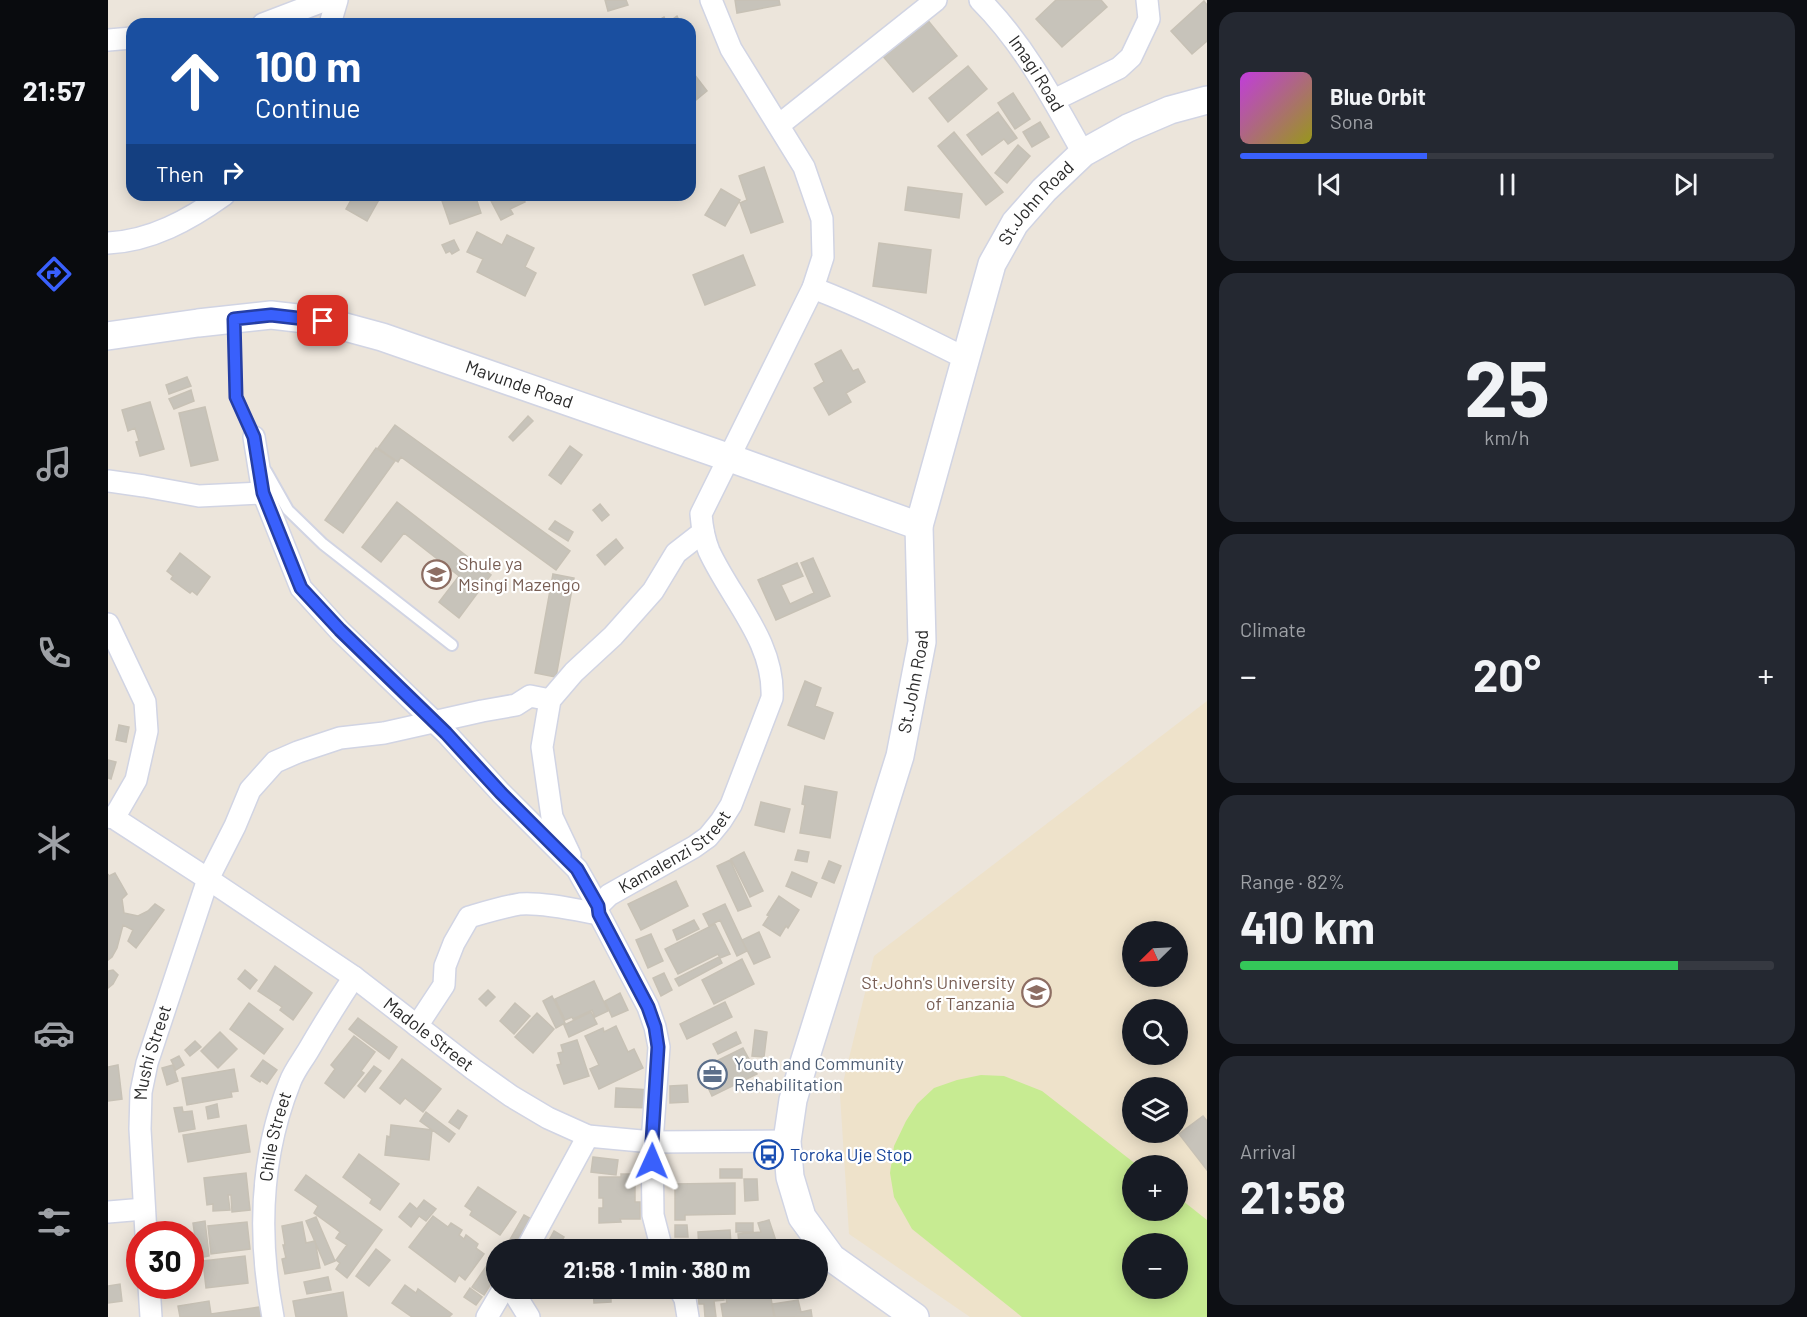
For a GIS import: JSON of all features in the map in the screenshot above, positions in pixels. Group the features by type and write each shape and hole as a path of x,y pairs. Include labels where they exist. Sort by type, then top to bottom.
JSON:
{"street":[{"path":"279,18 326,0"},
{"path":"332,18 337,0"},
{"name":"Kamalenzi Street","path":"598,910 609,895 708,837 730,805 772,698 773,682 770,662 760,640 709,551 703,532 701,514 813,288 823,257 822,219 804,167 731,49 711,0"},
{"path":"779,125 936,0"},
{"name":"Imagi Road","path":"980,0 1000,20 1020,47 1054,100 1083,153"},
{"path":"1054,100 1119,69 1131,57 1149,19 1147,0"},
{"path":"108,40 126,38"},
{"name":"St.John Road","path":"915,1317 832,1258 815,1237 802,1217 790,1177 787,1141 793,1100 900,756 922,642 919,526 992,264 1016,223 1044,190 1083,153 1128,128 1170,110 1207,100"},
{"path":"108,243 129,242 164,230 199,213 216,201"},
{"path":"813,288 898,324 965,358"},
{"name":"Mavunde Road","path":"108,336 271,315 323,321 382,337 919,526"},
{"path":"254,437 263,493 301,588 577,869"},
{"path":"108,481 199,496 263,493"},
{"path":"660,1239 653,1215 652,1142 658,1047 655,1027 648,1007 552,817 542,747 549,700 574,672 613,636 653,591 676,554 703,532"},
{"path":"108,624 144,702 147,731 136,780 111,818"},
{"name":"Mushi Street","path":"145,1221 140,1129 141,1092 147,1063 208,879 250,790 275,762 340,738 384,733 516,705 530,696 549,700"},
{"name":"Madole Street","path":"111,818 208,879 354,977 511,1096 548,1118 588,1136 652,1142 787,1141"},
{"path":"417,1026 444,985 445,966 454,943 470,917 522,904 598,910"},
{"name":"Chile Street","path":"273,1317 265,1260 264,1194 273,1132 290,1081 354,977"},
{"path":"532,1239 588,1136"},
{"path":"108,1212 144,1209"},
{"path":"150,1299 151,1317"},
{"path":"487,1317 498,1299"},
{"path":"518,1299 529,1317"},
{"path":"684,1299 688,1317"}],"lane":[{"path":"234,319 236,397 268,476 288,510 323,544 452,645"}],"shaded area":[{"name":"St.John's University of Tanzania","path":"1207,701 1207,1317 970,1317 849,1234 840,1095 874,956"}],"green space":[{"path":"981,1075 1004,1076 1042,1091 1124,1155 1122,1155 1122,1221 1188,1221 1188,1205 1207,1220 1207,1317 1022,1317 912,1229 894,1197 890,1173 894,1146 917,1104 934,1088"}],"building":[{"path":"605,0 626,0 628,5 608,11"},
{"path":"735,0 779,0 780,5 737,13"},
{"path":"1056,0 1101,0 1107,7 1062,47 1036,19"},
{"path":"1204,1 1207,5 1207,41 1192,54 1171,31"},
{"path":"921,12 957,56 913,92 877,49"},
{"path":"968,66 987,89 948,122 929,98"},
{"path":"696,77 707,91 696,100"},
{"path":"1013,93 1030,119 1015,129 998,103"},
{"path":"998,112 1017,138 1008,144 1004,139 982,155 967,135"},
{"path":"1040,122 1049,137 1032,147 1023,132"},
{"path":"954,132 1003,192 986,205 938,146"},
{"path":"1018,145 1030,156 1007,183 995,173"},
{"path":"764,167 783,222 751,233 740,203 747,200 739,176"},
{"path":"908,187 962,194 959,218 905,210"},
{"path":"721,189 740,200 725,226 705,215"},
{"path":"351,201 378,201 367,221 346,209"},
{"path":"442,201 477,201 481,213 450,224"},
{"path":"491,201 524,201 510,209 513,214 501,220"},
{"path":"477,232 502,245 507,235 534,248 525,267 536,273 525,296 477,272 483,259 467,252"},
{"path":"454,240 459,250 452,254 450,251 446,253 442,245"},
{"path":"879,243 931,250 926,293 873,286"},
{"path":"743,255 755,285 705,305 693,275"},
{"path":"841,350 853,371 858,369 865,382 846,393 851,402 829,415 814,388 824,382 815,364"},
{"path":"187,377 191,386 169,394 166,385"},
{"path":"191,390 194,401 174,409 169,399"},
{"path":"150,402 164,449 140,456 135,428 128,431 122,410"},
{"path":"205,407 218,460 191,466 179,413"},
{"path":"528,416 533,421 513,441 509,437"},
{"path":"395,425 570,551 556,570 401,457 398,462 378,448"},
{"path":"570,446 582,455 561,484 549,475"},
{"path":"376,448 395,461 343,533 325,520"},
{"path":"397,502 491,575 459,618 439,602 459,576 404,533 381,562 362,547"},
{"path":"600,504 609,515 602,521 593,510"},
{"path":"555,521 573,532 568,541 549,529"},
{"path":"616,539 623,548 605,565 597,555"},
{"path":"180,553 210,577 197,595 192,591 190,593 171,579 173,576 167,571"},
{"path":"813,558 830,596 776,620 758,580 797,563 803,576 781,585 790,604 814,593 801,563"},
{"path":"553,574 574,578 556,677 535,673"},
{"path":"805,681 821,688 815,706 833,713 824,739 788,725"},
{"path":"119,725 129,727 126,742 116,740"},
{"path":"108,760 116,762 111,779 108,778"},
{"path":"805,786 837,792 830,838 800,833 805,805 802,804"},
{"path":"761,802 790,809 784,832 755,825"},
{"path":"798,850 809,852 807,862 795,860"},
{"path":"744,852 763,891 750,897 731,859"},
{"path":"730,860 751,906 738,911 717,866"},
{"path":"829,861 841,866 834,883 822,878"},
{"path":"792,872 817,883 811,897 786,886"},
{"path":"115,873 127,894 122,899 124,913 138,916 155,904 164,910 136,948 128,941 133,930 123,925 117,948 108,960 108,874 109,876"},
{"path":"676,881 688,906 641,930 628,904"},
{"path":"779,896 799,910 780,936 763,925"},
{"path":"725,904 747,951 737,956 720,920 709,926 703,914"},
{"path":"694,920 699,929 677,940 673,930"},
{"path":"715,924 730,954 720,958 718,954 678,974 665,949"},
{"path":"759,932 770,957 754,964 742,940"},
{"path":"651,934 663,961 648,968 636,940"},
{"path":"719,957 722,963 679,986 675,979"},
{"path":"742,959 754,984 714,1004 702,980"},
{"path":"275,966 312,993 293,1020 280,1010 282,1007 258,991"},
{"path":"113,970 118,975 108,988 108,971"},
{"path":"245,970 257,980 250,989 238,979"},
{"path":"664,973 672,990 661,996 653,978"},
{"path":"594,981 608,1011 595,1017 592,1010 573,1019 572,1017 565,1020 555,999"},
{"path":"488,990 495,997 486,1006 479,999"},
{"path":"620,993 628,1010 612,1017 605,1001"},
{"path":"552,996 565,1023 556,1028 543,1001"},
{"path":"725,1002 732,1017 687,1039 680,1024"},
{"path":"249,1003 283,1029 264,1054 230,1029"},
{"path":"515,1003 530,1016 514,1034 500,1021"},
{"path":"591,1012 597,1024 569,1037 564,1025"},
{"path":"537,1013 554,1029 533,1053 515,1037"},
{"path":"358,1018 397,1047 389,1059 349,1029"},
{"path":"616,1026 628,1052 634,1049 643,1068 599,1089 590,1069 599,1065 585,1036 603,1028 604,1032"},
{"path":"755,1030 767,1032 764,1057 752,1056"},
{"path":"220,1032 237,1049 218,1068 201,1051"},
{"path":"736,1032 741,1043 718,1054 713,1044"},
{"path":"354,1036 375,1052 361,1071 364,1073 344,1098 325,1083 335,1069 331,1065"},
{"path":"577,1040 589,1076 564,1084 557,1065 561,1064 558,1053 563,1052 561,1045"},
{"path":"195,1041 201,1047 190,1056 185,1050"},
{"path":"743,1048 757,1074 712,1096 705,1081 711,1078 706,1066"},
{"path":"179,1056 184,1065 176,1070 171,1060"},
{"path":"402,1059 441,1089 423,1112 405,1098 400,1104 380,1088"},
{"path":"263,1060 277,1070 267,1084 251,1076"},
{"path":"118,1065 122,1099 108,1101 108,1067"},
{"path":"173,1065 178,1081 167,1085 162,1068"},
{"path":"374,1066 381,1071 365,1092 358,1086"},
{"path":"234,1069 238,1091 231,1092 232,1097 187,1105 182,1078"},
{"path":"687,1085 688,1102 670,1103 670,1086"},
{"path":"616,1088 652,1090 652,1108 615,1107"},
{"path":"217,1104 219,1117 208,1119 206,1107"},
{"path":"182,1107 183,1112 192,1111 195,1129 179,1132 174,1108"},
{"path":"458,1110 467,1116 459,1129 449,1122"},
{"path":"426,1112 455,1134 449,1142 420,1121"},
{"path":"1203,1116 1207,1121 1207,1170 1186,1143 1188,1143 1188,1127"},
{"path":"246,1125 250,1152 188,1162 183,1135"},
{"path":"391,1125 432,1130 429,1160 385,1155"},
{"path":"359,1154 399,1184 380,1210 370,1203 372,1199 343,1177"},
{"path":"593,1157 618,1160 616,1175 591,1172"},
{"path":"720,1169 742,1169 742,1178 720,1178"},
{"path":"246,1173 250,1210 232,1212 231,1195 228,1195 230,1210 213,1211 213,1204 207,1205 204,1178"},
{"path":"621,1174 635,1174 635,1202 640,1202 640,1219 620,1219 621,1222 599,1223 599,1208 603,1208 603,1198 599,1198 599,1177 621,1177"},
{"path":"306,1175 382,1230 347,1278 336,1269 340,1263 336,1260 347,1245 336,1238 340,1232 314,1213 318,1206 295,1190"},
{"path":"744,1179 757,1179 758,1200 745,1201"},
{"path":"735,1183 735,1214 685,1215 685,1220 675,1220 675,1184"},
{"path":"478,1187 516,1212 500,1235 470,1215 472,1211 465,1206"},
{"path":"424,1200 436,1209 426,1221 419,1216 411,1227 399,1217 410,1203 417,1209"},
{"path":"524,1215 533,1220 522,1239 510,1239"},
{"path":"433,1216 448,1227 451,1223 462,1230 459,1235 464,1239 466,1235 478,1244 476,1248 484,1254 465,1280 459,1275 455,1282 409,1247"},
{"path":"316,1217 335,1261 325,1265 306,1221"},
{"path":"769,1220 775,1239 739,1239 738,1234 761,1232 758,1223"},
{"path":"204,1221 209,1256 204,1257"},
{"path":"247,1222 250,1249 211,1254 208,1226"},
{"path":"302,1222 306,1243 315,1241 320,1268 285,1274 282,1259 286,1258 282,1226"},
{"path":"736,1223 753,1223 753,1232 736,1232"},
{"path":"675,1225 687,1225 688,1237 675,1237"},
{"path":"730,1230 731,1239 698,1239 698,1232"},
{"path":"554,1231 564,1237 563,1239 550,1239"},
{"path":"376,1249 390,1260 369,1286 356,1276"},
{"path":"245,1256 248,1283 206,1288 204,1261"},
{"path":"486,1267 484,1295 472,1287"},
{"path":"328,1277 331,1290 307,1294 304,1282"},
{"path":"120,1284 122,1301 108,1303 108,1286"},
{"path":"405,1285 416,1293 418,1289 452,1314 449,1317 412,1317 392,1303"},
{"path":"470,1288 482,1297 476,1305 464,1297"},
{"path":"343,1292 347,1317 296,1317 293,1301"},
{"path":"594,1299 611,1299 611,1302 594,1303"},
{"path":"699,1299 724,1299 714,1301 716,1317 705,1317 704,1304 699,1304"},
{"path":"726,1299 771,1299 774,1317 723,1317 721,1304 727,1303"},
{"path":"798,1300 801,1312 811,1310 812,1317 775,1317 772,1304"},
{"path":"209,1301 211,1314 266,1306 268,1317 180,1317 178,1306"}],"place":[{"name":"Shule ya Msingi Mazengo","path":"437,574"},
{"name":"St.John's University of Tanzania","path":"1036,993"},
{"name":"Youth and Community Rehabilitation","path":"713,1074"},
{"name":"Toroka Uje Stop","path":"769,1155"}],"route":[{"path":"323,321 271,315 234,319 236,397 254,437 263,493 301,588 340,630 446,733 501,793 577,869 648,1007 655,1027 658,1047 652,1161"}]}
